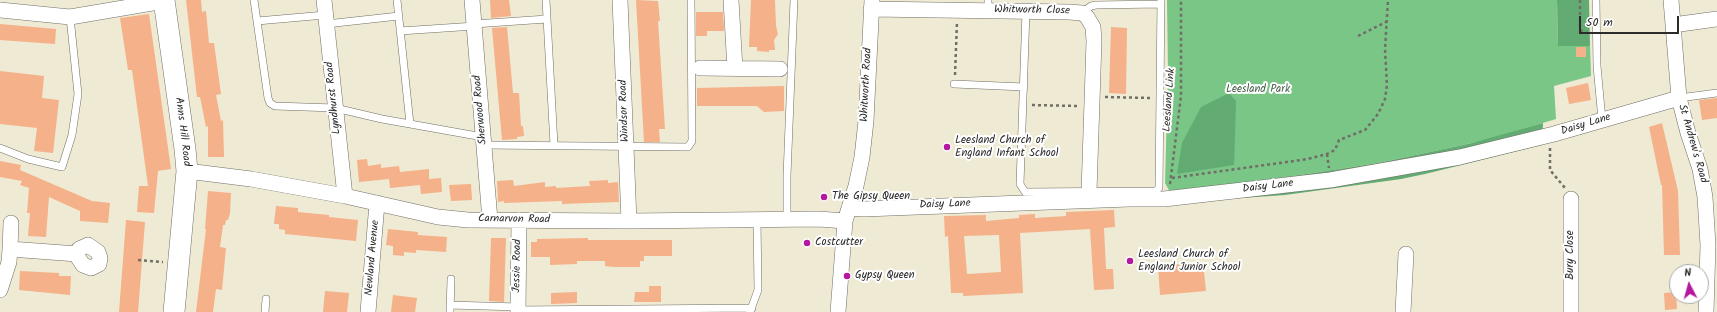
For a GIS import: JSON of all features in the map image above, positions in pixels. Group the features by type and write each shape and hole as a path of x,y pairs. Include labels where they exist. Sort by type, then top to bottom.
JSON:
{"street":[{"path":"0,10 70,17 164,0"},
{"name":"Anns Hill Road","path":"164,0 187,171 174,312"},
{"name":"Sherwood Road","path":"472,0 490,220"},
{"name":"Windsor Road","path":"620,0 629,221"},
{"path":"731,0 735,69"},
{"name":"St Andrew's Road","path":"1671,0 1679,98 1688,133 1700,169 1705,197 1708,245 1706,312"},
{"name":"Whitworth Close","path":"872,4 958,10 988,5 1026,11 1069,12 1082,14 1088,17 1093,27 1089,192"},
{"name":"Whitworth Road","path":"838,312 847,214 860,170 866,121 872,4"},
{"name":"Lyndhurst Road","path":"325,13 345,196"},
{"path":"1673,25 1717,19"},
{"path":"700,68 780,69"},
{"name":"Daisy Lane","path":"847,214 864,209 1164,199 1357,176 1460,157 1552,135 1679,98"},
{"name":"Carnarvon Road","path":"187,171 251,178 345,196 438,217 468,220 629,221 830,219 847,214"},
{"name":"Bury Close","path":"1571,199 1571,312"},
{"name":"Newland Avenue","path":"368,312 377,203"},
{"name":"Jessie Road","path":"518,310 519,220"},
{"path":"0,290 8,262 11,223"},
{"path":"10,249 77,254"},
{"path":"1403,312 1406,254"}],"lane":[{"path":"254,0 268,98 270,103 275,106 335,108 484,141 626,147 688,147 692,141 691,0"},
{"path":"397,0 410,124"},
{"path":"546,0 554,145"},
{"path":"788,219 787,176 794,0"},
{"path":"1596,0 1597,59 1602,120"},
{"path":"1026,11 1020,184 1025,192 1156,191 1159,188 1160,2 1096,5 1091,6 1082,14"},
{"path":"257,22 325,13 399,16"},
{"path":"0,148 28,159 62,167 72,135 78,94 70,17"},
{"path":"400,31 547,19"},
{"path":"954,84 1024,87"},
{"path":"1679,98 1717,93"},
{"path":"452,279 450,308 518,310 751,310 758,290 757,220"},
{"path":"265,312 266,299"}],"path":[{"name":"Leesland Link","path":"1164,199 1172,178 1181,96 1182,0"},
{"path":"1172,178 1308,159 1327,154 1335,150 1339,140 1365,130 1378,114 1385,98 1387,85 1385,50 1388,0"},
{"path":"1580,0 1580,30"},
{"path":"954,84 958,10"},
{"path":"1358,36 1386,22"},
{"path":"1023,104 1160,98"},
{"path":"1552,135 1550,170 1564,186 1571,199"},
{"path":"138,260 179,264"}],"green space":[{"name":"Leesland Park","path":"1167,0 1557,0 1558,46 1590,46 1591,76 1554,86 1556,119 1486,140 1378,163 1222,187 1170,192 1165,183 1168,72"},
{"path":"1557,0 1589,0 1590,46 1558,46"},
{"path":"1229,93 1236,101 1234,165 1177,174 1182,143 1201,107"},
{"path":"1543,123 1542,145 1425,174 1401,179 1285,195 1170,203 1222,187 1378,163 1472,143"}],"building":[{"path":"186,0 201,0 202,12 206,11 209,43 214,43 221,94 216,95 221,121 223,120 224,157 208,157 208,126 206,127 200,97 197,97"},
{"path":"490,0 509,0 511,16 491,18"},
{"path":"636,0 658,1 665,129 659,129 660,142 644,142"},
{"path":"751,0 775,0 776,26 778,34 774,40 775,50 769,50 769,52 757,51 757,47 749,47"},
{"path":"696,12 723,12 724,31 707,31 707,36 696,36"},
{"path":"149,14 171,169 158,171 154,213 137,212 139,186 148,186 132,70 128,70 120,18"},
{"path":"0,24 56,29 55,44 0,40"},
{"path":"507,27 513,93 519,93 521,126 523,126 524,136 517,137 517,139 502,140 492,28"},
{"path":"1111,27 1127,28 1126,94 1109,93"},
{"path":"1576,47 1586,47 1586,57 1576,57"},
{"path":"0,71 44,76 42,98 59,100 53,153 34,151 37,128 0,124"},
{"path":"1588,83 1591,100 1569,104 1566,88"},
{"path":"784,86 784,111 764,112 757,106 697,106 697,88"},
{"path":"1717,98 1717,118 1702,120 1699,100"},
{"path":"1662,123 1678,191 1680,255 1664,255 1662,185 1649,127"},
{"path":"367,159 368,166 381,164 381,168 399,166 400,172 429,169 429,179 441,178 442,192 421,194 420,185 390,188 389,179 359,182 357,160"},
{"path":"0,161 21,165 20,170 92,201 110,203 108,223 80,221 80,211 49,197 46,237 28,236 30,213 27,213 29,188 20,185 22,181 0,177"},
{"path":"513,180 514,186 545,182 545,187 556,186 556,188 590,186 589,181 608,180 608,183 618,182 619,202 562,204 562,201 498,202 497,181"},
{"path":"471,184 472,200 451,201 449,185"},
{"path":"208,191 231,193 230,213 228,220 226,220 225,225 223,225 220,247 226,248 222,290 216,289 213,312 196,312 206,229"},
{"path":"276,206 298,208 298,212 358,220 356,241 285,234 285,230 279,229 279,224 274,224"},
{"path":"1114,210 1115,227 1104,228 1106,269 1113,269 1114,289 1094,290 1090,229 1020,233 1023,293 963,296 963,293 951,293 948,236 945,237 944,216 986,215 986,221 1019,218 1019,215 1035,214 1035,218 1066,216 1066,212","holes":["999,235 1001,272 967,274 964,236"]},
{"path":"126,220 145,222 138,312 119,312"},
{"path":"388,229 418,232 418,235 447,237 446,252 416,250 416,253 404,252 404,256 393,255 393,246 386,245"},
{"path":"491,238 506,238 504,302 489,301"},
{"path":"588,238 588,240 672,240 672,256 644,256 644,261 640,261 640,267 605,266 605,261 577,261 577,264 550,265 550,257 531,257 531,242 537,242 537,239"},
{"path":"1203,262 1206,291 1160,295 1158,266"},
{"path":"20,271 59,273 59,276 71,276 70,295 19,290"},
{"path":"649,286 661,286 661,302 634,302 635,292 649,292"},
{"path":"325,291 349,293 347,312 323,312"},
{"path":"577,292 577,303 551,304 551,293"},
{"path":"1664,293 1669,293 1669,304 1677,304 1677,309 1665,310"},
{"path":"393,295 417,298 415,312 391,312"}],"place":[{"name":"Leesland Church of England Infant School","path":"947,147"},
{"name":"The Gipsy Queen","path":"824,197"},
{"name":"Costcutter","path":"807,243"},
{"name":"Leesland Church of England Junior School","path":"1130,261"},
{"name":"Gypsy Queen","path":"847,276"}]}
